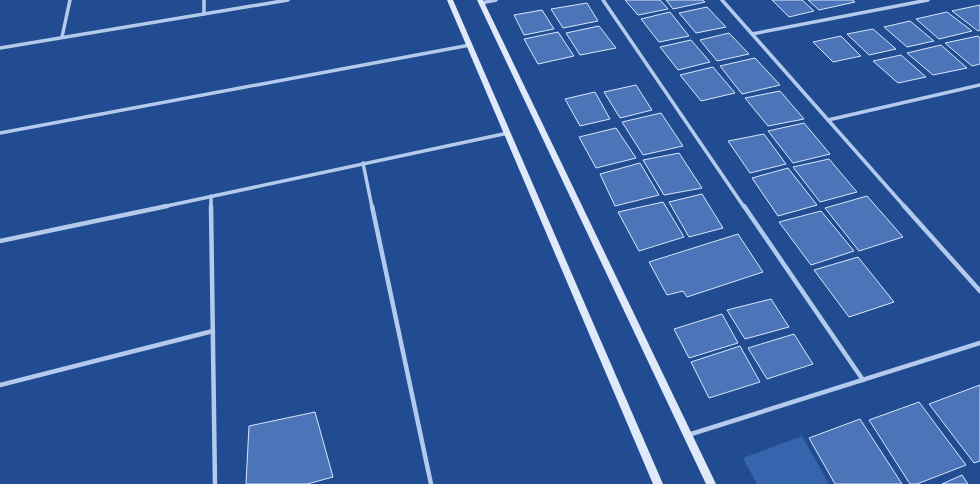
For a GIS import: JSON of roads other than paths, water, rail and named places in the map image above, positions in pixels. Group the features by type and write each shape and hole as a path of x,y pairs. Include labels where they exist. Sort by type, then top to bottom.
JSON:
{"main road":[{"path":"450,0 658,484"},
{"path":"480,1 711,484"}],"street":[{"path":"62,37 70,0"},
{"path":"204,0 204,14"},
{"path":"0,48 288,0"},
{"path":"480,1 496,0"},
{"path":"603,0 864,380"},
{"path":"722,0 980,291"},
{"path":"752,34 928,0"},
{"path":"0,133 470,46"},
{"path":"828,120 980,85"},
{"path":"0,240 508,133"},
{"path":"364,163 431,484"},
{"path":"211,196 215,484"},
{"path":"0,385 213,332"},
{"path":"688,435 980,343"}]}
